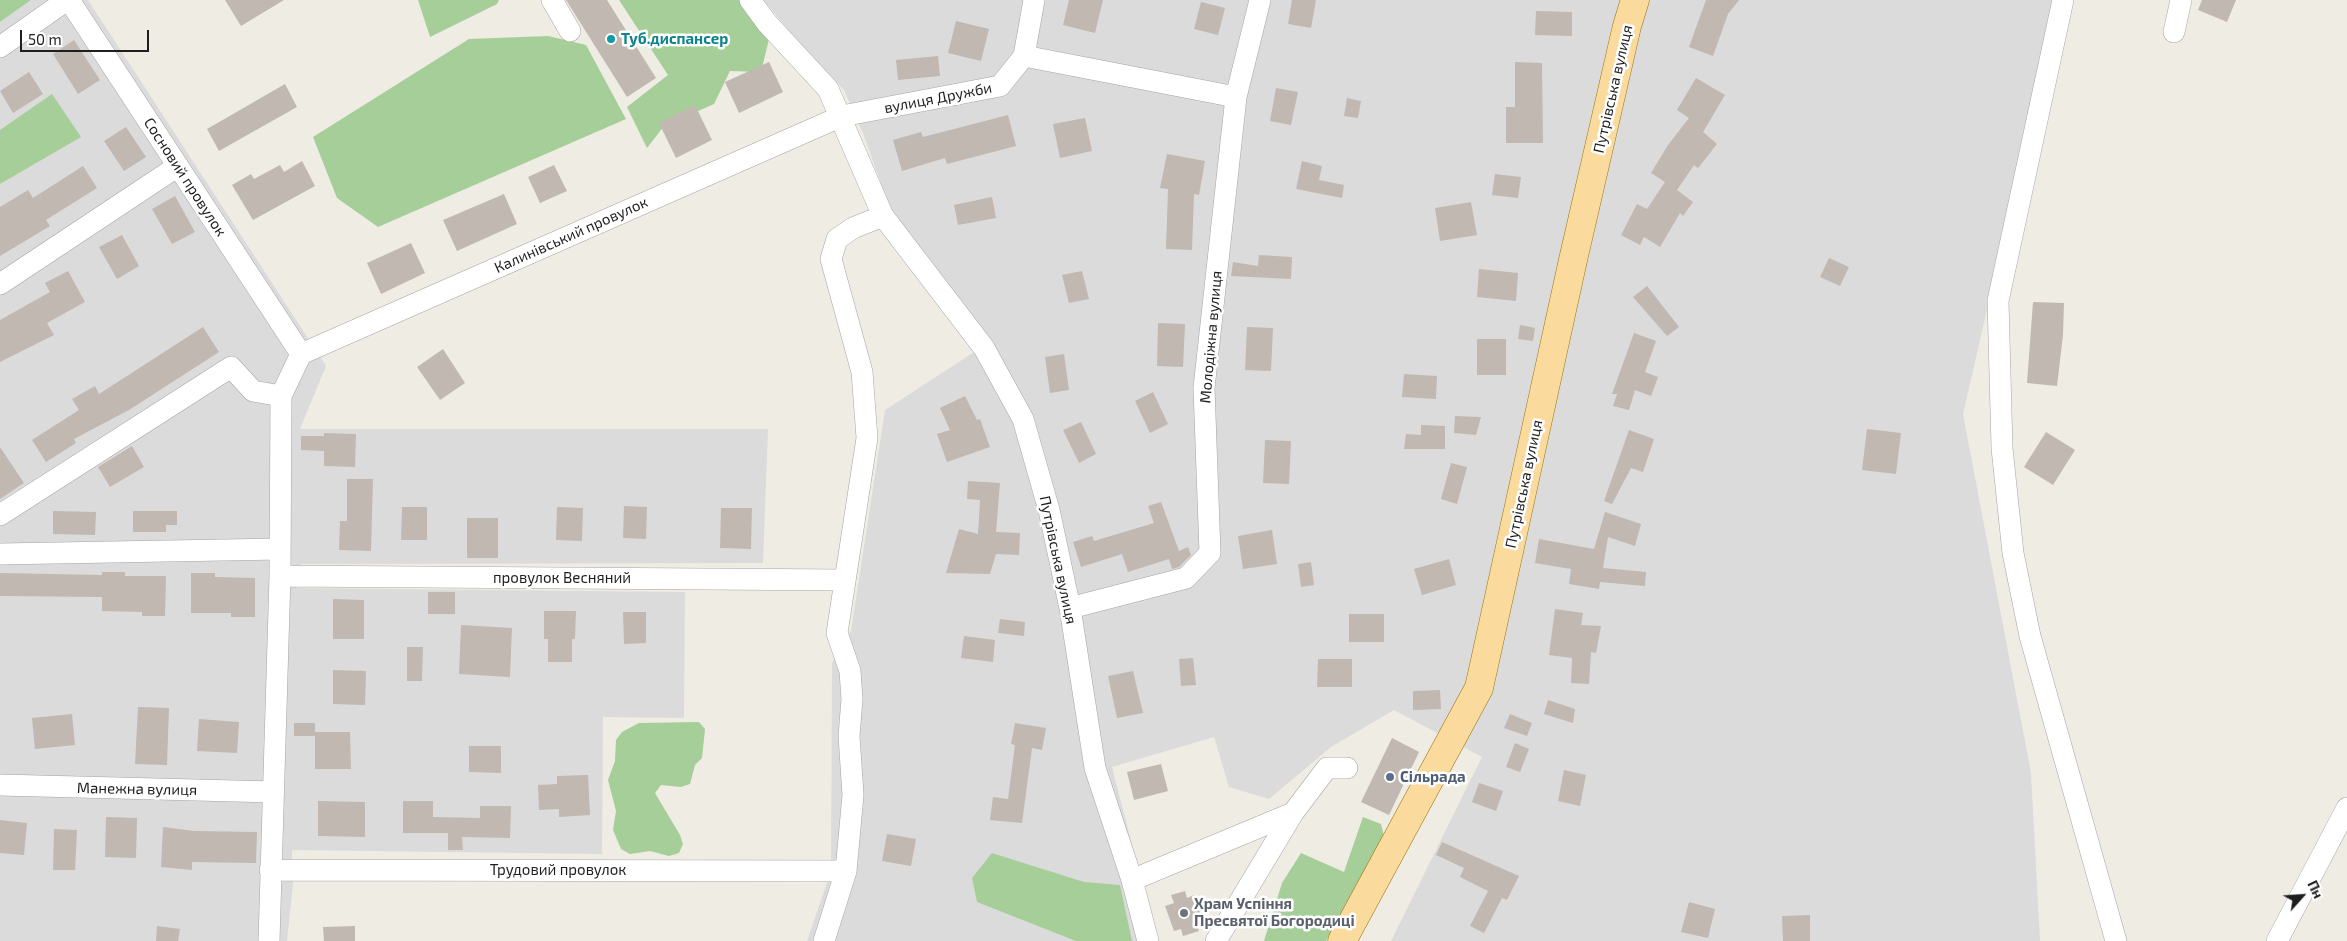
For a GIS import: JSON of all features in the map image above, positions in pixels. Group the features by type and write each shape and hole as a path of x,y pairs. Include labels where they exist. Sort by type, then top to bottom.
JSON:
{"main road":[{"name":"Путрівська вулиця","path":"1342,941 1479,688 1573,260 1627,26 1635,0"}],"street":[{"path":"0,47 68,0"},
{"name":"Сосновий провулок","path":"68,0 300,354"},
{"path":"552,0 570,32"},
{"name":"Путрівська вулиця","path":"750,0 767,23 828,89 842,116 883,216 984,348 1023,419 1049,510 1070,608 1095,768 1132,880 1148,941"},
{"name":"вулиця Дружби","path":"842,116 1000,86 1024,56 1034,0"},
{"name":"Молодіжна вулиця","path":"1070,608 1186,578 1210,553 1204,388 1236,97 1260,0"},
{"path":"2063,0 1998,301 2002,448 2013,554 2030,636 2116,941"},
{"path":"2174,32 2181,0"},
{"path":"1024,56 1236,97"},
{"name":"Калинівський провулок","path":"300,354 842,116"},
{"path":"0,284 178,166"},
{"path":"824,941 846,871 853,795 849,736 852,699 850,671 838,633 844,580 867,438 862,372 831,259 837,239 853,228 883,216"},
{"path":"269,941 280,576 281,396 300,354"},
{"path":"0,515 231,367 253,391 281,396"},
{"path":"0,554 280,549"},
{"name":"провулок Весняний","path":"280,576 844,580"},
{"path":"1216,941 1293,813 1327,768 1347,768"},
{"name":"Манежна вулиця","path":"0,785 274,792"},
{"path":"2277,941 2347,808"},
{"path":"1132,880 1293,813"},
{"name":"Трудовий провулок","path":"270,870 846,871"}],"shaded area":[{"path":"31,0 88,0 326,366 300,429 768,429 763,563 301,564 296,588 685,592 684,718 603,717 602,854 292,850 293,884 287,941 0,941 0,22"},
{"path":"764,0 2058,0 1963,414 2031,773 2040,941 1391,941 1482,757 1394,710 1331,747 1269,799 1229,787 1214,737 1112,767 1157,941 807,941 831,871 832,663 851,631 885,410 988,343 890,209 863,133 844,90 795,38"}],"green space":[{"path":"0,0 31,0 0,22"},
{"path":"418,0 499,0 497,4 430,37"},
{"path":"619,0 742,0 769,39 761,72 730,71 714,104 664,126 647,148 627,107 668,75"},
{"path":"548,36 586,45 626,119 378,227 337,198 313,137 469,39"},
{"path":"52,94 81,137 0,184 0,130"},
{"path":"699,722 705,729 702,758 695,765 690,784 681,787 661,785 655,793 680,835 683,844 679,853 669,856 650,851 630,854 621,849 613,830 616,811 608,780 615,761 616,740 622,732 639,723"},
{"path":"1363,817 1381,824 1384,836 1326,941 1264,941 1282,883 1301,853 1344,872"},
{"path":"992,853 1084,882 1120,885 1132,941 1076,941 977,902 972,878"}],"building":[{"path":"225,0 284,0 241,26"},
{"name":"Туб.диспансер","path":"566,0 607,0 656,78 627,97"},
{"path":"1069,0 1103,0 1095,33 1063,25"},
{"path":"1292,0 1316,0 1311,28 1288,24"},
{"path":"1706,0 1739,0 1728,14 1713,56 1689,47"},
{"path":"2202,0 2236,0 2227,22 2198,10"},
{"path":"1201,2 1225,8 1218,35 1194,29"},
{"path":"1536,11 1572,12 1572,36 1535,35"},
{"path":"956,21 989,29 981,61 948,53"},
{"path":"74,40 100,80 78,94 53,54"},
{"path":"938,56 940,76 898,80 896,60"},
{"path":"769,62 783,92 739,113 725,82"},
{"path":"1515,62 1542,63 1543,143 1506,143 1506,107 1515,107"},
{"path":"29,72 43,94 13,113 0,91"},
{"path":"1696,78 1725,95 1703,132 1717,144 1698,168 1694,165 1677,190 1693,202 1683,216 1680,213 1660,247 1644,237 1640,245 1621,235 1637,204 1647,209 1665,182 1651,173 1668,145 1689,118 1677,110"},
{"path":"285,84 297,107 219,151 207,129"},
{"path":"1276,88 1298,92 1291,125 1270,121"},
{"path":"1347,98 1361,101 1358,118 1344,116"},
{"path":"695,105 712,140 676,158 659,123"},
{"path":"1008,115 1016,146 947,164 945,158 902,171 893,140 921,132 923,137"},
{"path":"1085,118 1092,151 1060,158 1053,124"},
{"path":"126,127 146,157 124,171 104,141"},
{"path":"1167,154 1205,161 1199,195 1194,194 1192,250 1166,249 1168,189 1160,188"},
{"path":"302,161 315,186 253,220 232,185 251,174 254,179 280,165 284,172"},
{"path":"1302,161 1322,166 1319,180 1344,185 1342,198 1296,189"},
{"path":"554,165 567,191 540,203 528,177"},
{"path":"83,166 97,188 46,220 50,226 0,256 0,207 28,190 33,198"},
{"path":"1495,174 1521,177 1518,198 1492,195"},
{"path":"504,194 517,224 457,251 443,220"},
{"path":"175,196 195,232 172,244 152,209"},
{"path":"992,197 996,218 958,225 954,205"},
{"path":"1471,202 1477,235 1440,241 1435,208"},
{"path":"122,235 139,266 117,279 99,247"},
{"path":"411,243 425,273 381,294 367,263"},
{"path":"1259,255 1292,257 1291,279 1231,276 1233,262 1258,266"},
{"path":"1829,258 1849,267 1840,286 1820,277"},
{"path":"1479,269 1518,273 1516,301 1477,297"},
{"path":"68,271 85,302 47,323 54,335 0,362 0,320 50,292 45,283"},
{"path":"1082,271 1089,299 1069,303 1062,275"},
{"path":"1647,286 1679,327 1667,336 1633,297"},
{"path":"2033,302 2064,303 2063,335 2057,386 2027,383"},
{"path":"1158,323 1185,324 1183,367 1157,366"},
{"path":"1520,325 1535,328 1533,341 1518,339"},
{"path":"203,327 219,352 129,410 74,439 76,443 46,462 32,440 79,410 72,399 95,386 99,394"},
{"path":"1247,327 1273,328 1271,371 1245,370"},
{"path":"1634,333 1656,341 1645,372 1658,377 1651,396 1635,390 1629,410 1613,406 1617,394 1612,394"},
{"path":"1477,339 1506,339 1506,375 1477,375"},
{"path":"443,349 465,383 440,400 417,367"},
{"path":"1064,354 1069,390 1050,393 1045,357"},
{"path":"1404,374 1437,376 1436,399 1402,397"},
{"path":"1153,392 1168,424 1150,433 1135,401"},
{"path":"965,396 977,420 980,419 990,447 947,462 937,434 950,430 940,408"},
{"path":"1455,416 1481,417 1476,435 1454,433"},
{"path":"1081,422 1096,454 1079,463 1063,430"},
{"path":"1421,425 1445,426 1445,449 1404,449 1406,434 1421,435"},
{"path":"1867,429 1901,433 1896,474 1862,470"},
{"path":"1629,430 1654,439 1643,472 1631,468 1612,504 1604,501"},
{"path":"2046,432 2075,450 2053,485 2024,467"},
{"path":"324,433 356,434 355,467 324,466 324,451 301,450 301,436 324,436"},
{"path":"1265,440 1291,441 1289,484 1263,483"},
{"path":"132,446 144,467 110,487 98,467"},
{"path":"0,447 24,483 0,499"},
{"path":"1451,463 1467,467 1457,504 1441,499"},
{"path":"347,479 373,479 371,551 339,550 340,521 347,521"},
{"path":"968,481 1000,483 996,532 1020,533 1019,555 996,554 990,574 946,573 959,529 978,534 980,500 967,499"},
{"path":"1161,502 1179,551 1188,547 1191,555 1179,567 1172,569 1169,559 1128,572 1122,554 1081,567 1073,542 1092,536 1094,541 1154,523 1148,506"},
{"path":"624,506 647,507 646,539 623,538"},
{"path":"402,507 427,507 427,540 401,540"},
{"path":"557,507 583,508 582,541 556,540"},
{"path":"721,508 752,508 751,549 720,548"},
{"path":"53,511 96,512 95,535 53,534"},
{"path":"133,511 177,511 177,525 166,525 166,532 133,532"},
{"path":"1605,512 1641,524 1635,546 1608,537 1603,568 1646,572 1645,586 1600,582 1599,589 1569,584 1571,569 1535,563 1539,539 1594,549"},
{"path":"467,518 498,518 498,558 467,558"},
{"path":"1272,530 1277,564 1243,569 1238,536"},
{"path":"1449,559 1456,585 1422,595 1414,569"},
{"path":"1311,562 1314,585 1301,587 1298,564"},
{"path":"102,572 125,572 125,576 166,576 165,616 142,616 142,612 102,611 102,597 0,596 0,573 102,575"},
{"path":"191,573 215,573 215,577 255,578 255,617 231,617 231,613 191,613"},
{"path":"428,592 455,592 455,614 428,614"},
{"path":"333,599 364,600 364,639 333,639"},
{"path":"1555,609 1583,613 1581,625 1601,626 1596,653 1591,652 1589,684 1571,683 1572,658 1549,655"},
{"path":"544,611 576,611 575,639 572,639 572,662 548,662 548,639 544,639"},
{"path":"623,612 646,612 646,643 624,644"},
{"path":"1349,614 1384,614 1384,642 1349,642"},
{"path":"1000,619 1025,622 1024,636 998,633"},
{"path":"461,625 512,628 510,677 459,674"},
{"path":"964,636 995,640 993,662 961,658"},
{"path":"407,647 423,647 422,681 407,681"},
{"path":"1193,658 1196,685 1181,686 1179,659"},
{"path":"1318,659 1352,659 1352,687 1317,687"},
{"path":"333,670 366,671 365,705 333,704"},
{"path":"1133,671 1143,713 1117,718 1108,676"},
{"path":"1440,690 1441,709 1413,710 1413,691"},
{"path":"1548,700 1575,709 1573,723 1544,714"},
{"path":"138,707 169,708 167,765 135,764"},
{"path":"72,714 75,745 35,749 32,718"},
{"path":"1510,714 1532,723 1527,736 1504,728"},
{"path":"199,719 239,722 237,753 197,751"},
{"path":"294,723 315,723 315,736 294,736"},
{"path":"1015,723 1046,728 1042,750 1032,748 1022,823 990,820 993,797 1008,799 1015,745 1011,744"},
{"path":"315,732 350,732 351,769 315,769"},
{"name":"Сільрада","path":"1392,738 1419,752 1389,815 1361,802"},
{"path":"1515,743 1529,749 1520,772 1506,767"},
{"path":"469,746 501,746 501,773 469,772"},
{"path":"1161,764 1168,791 1134,800 1127,772"},
{"path":"1564,770 1586,775 1580,806 1558,801"},
{"path":"588,775 590,815 559,817 559,809 539,810 538,785 557,784 557,776"},
{"path":"1479,783 1503,791 1496,811 1472,802"},
{"path":"318,801 365,802 365,837 318,836"},
{"path":"403,801 433,801 433,817 480,818 480,806 511,806 510,838 462,837 463,850 448,850 448,833 403,833"},
{"path":"106,817 137,818 136,858 105,857"},
{"path":"0,820 27,823 24,855 0,853"},
{"path":"163,827 194,831 257,832 256,863 192,862 192,870 161,867"},
{"path":"54,829 77,830 75,870 53,870"},
{"path":"887,834 916,839 911,866 882,861"},
{"path":"1442,842 1519,876 1507,900 1502,898 1484,933 1470,926 1488,891 1460,877 1464,868 1436,855"},
{"name":"Храм Успіння Пресвятої Богородиці","path":"1185,891 1187,898 1194,895 1203,921 1196,923 1199,931 1183,936 1181,929 1174,931 1165,906 1174,903 1171,895"},
{"path":"1689,902 1715,909 1708,938 1681,932"},
{"path":"1810,915 1810,941 1783,941 1782,916"},
{"path":"157,926 180,929 178,941 156,941"},
{"path":"355,926 355,941 324,941 323,927"}],"place":[{"name":"Туб.диспансер","path":"611,39"},
{"name":"Сільрада","path":"1390,777"},
{"name":"Храм Успіння Пресвятої Богородиці","path":"1184,913"}]}
